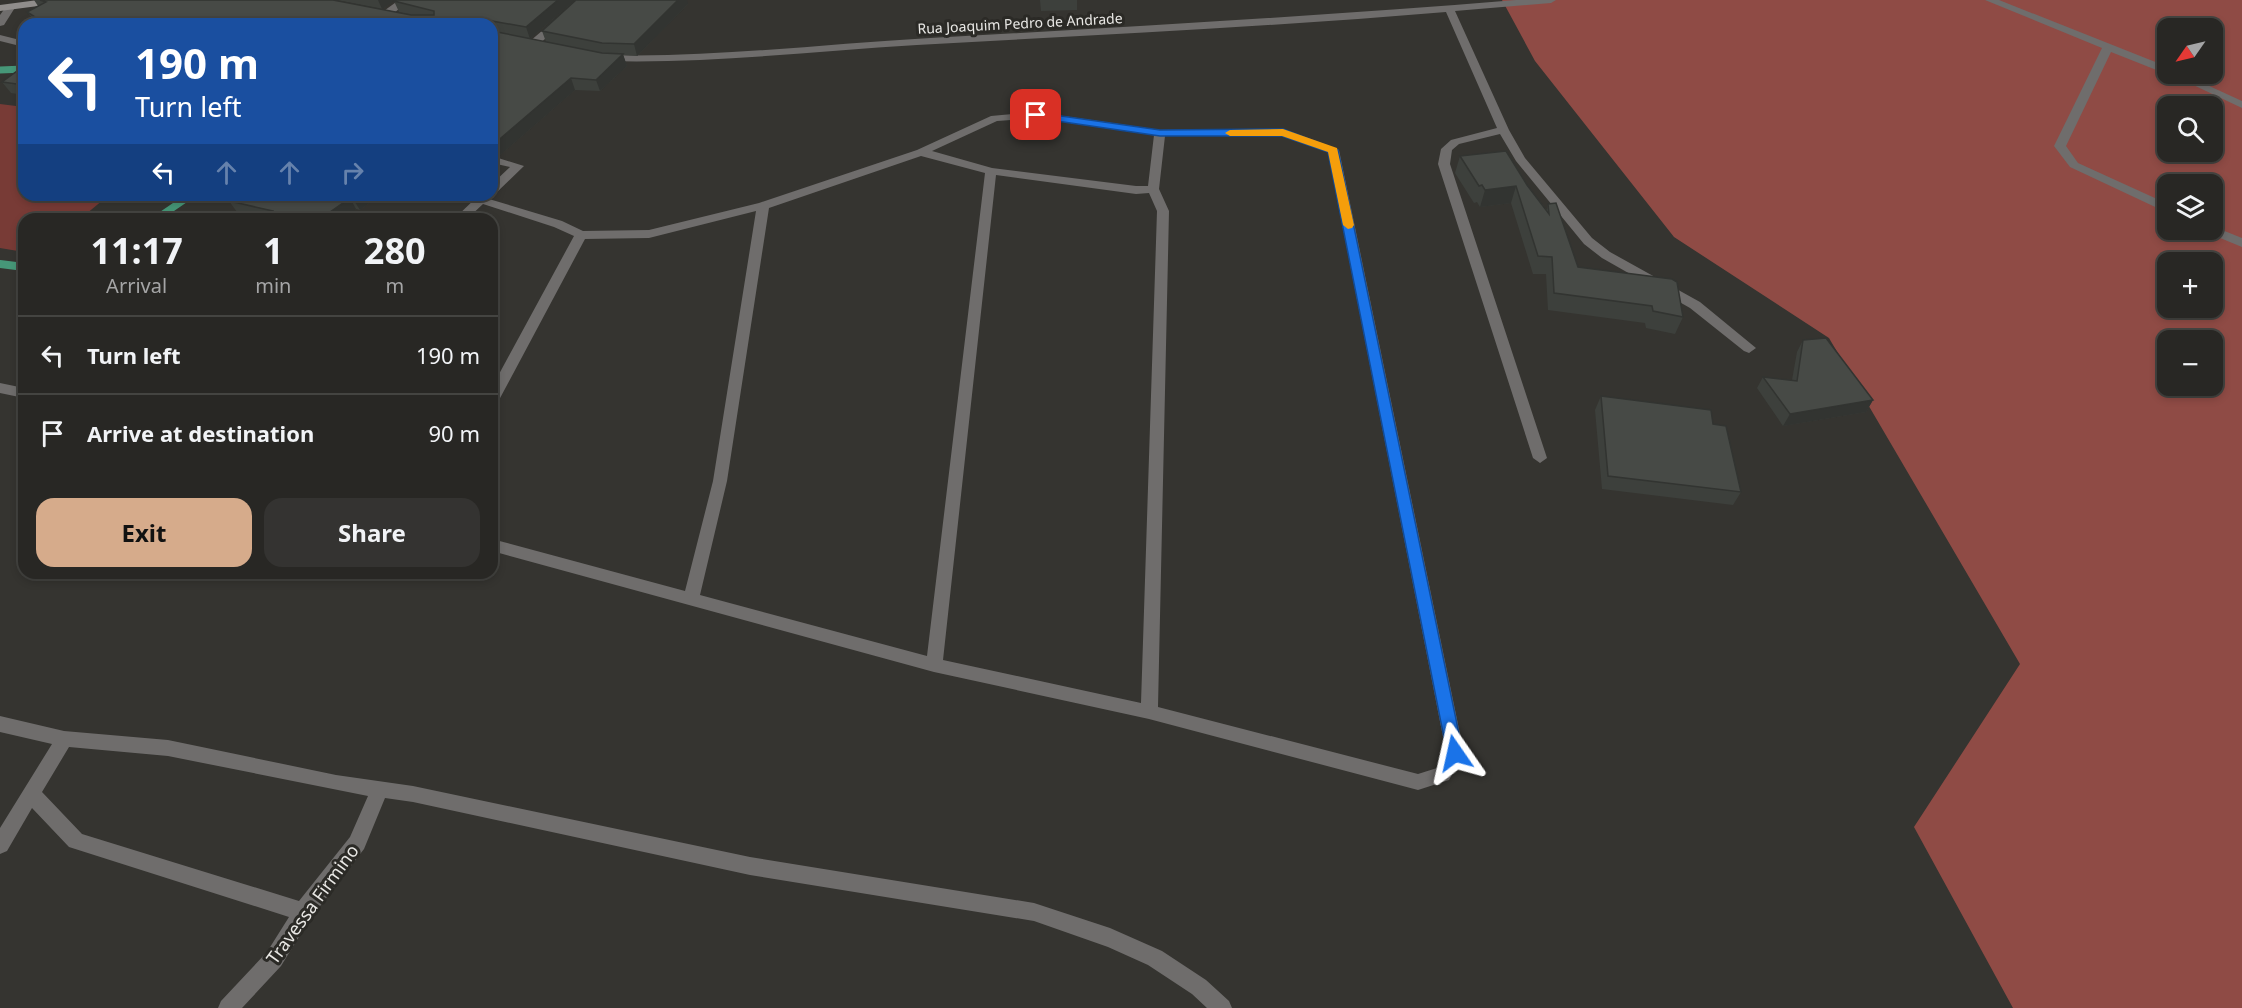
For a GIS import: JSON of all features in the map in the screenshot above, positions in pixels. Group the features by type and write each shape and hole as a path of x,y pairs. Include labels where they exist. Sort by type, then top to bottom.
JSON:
{"main road":[{"path":"0,8 61,0"}],"street":[{"path":"396,17 379,14 405,0"},
{"path":"533,44 585,0"},
{"name":"Rua Joaquim Pedro de Andrade","path":"596,57 639,61 667,60 863,45 1450,10 1551,0"},
{"path":"1990,0 2157,66"},
{"path":"0,23 11,6"},
{"path":"1450,10 1503,130 1520,159 1588,241 1606,255 1695,305 1749,348"},
{"path":"0,38 18,42"},
{"path":"2109,47 2060,146 2074,165 2157,204"},
{"path":"2197,84 2242,105"},
{"path":"492,201 558,224 581,235 649,234 764,206 921,152 995,118 1036,115 1160,133 1283,132 1333,150 1455,753 1443,774 1418,782 1149,712 934,664 498,547"},
{"path":"1503,130 1455,142 1447,149 1444,164 1540,458"},
{"path":"1149,712 1163,211 1153,189 1160,133"},
{"path":"921,152 991,171 1136,190 1153,189"},
{"path":"498,161 518,166 498,184"},
{"path":"934,664 991,171"},
{"path":"467,213 480,201"},
{"path":"691,597 720,481 764,206"},
{"path":"498,389 581,235"},
{"path":"2223,235 2242,243"},
{"path":"0,388 18,392"},
{"path":"0,724 64,740 168,748 336,783 413,794 750,866 1034,912 1110,938 1155,958 1199,987 1222,1008"},
{"path":"0,845 64,740"},
{"name":"Travessa Firmino","path":"228,1008 274,959 303,912 357,843 380,789"},
{"path":"31,794 76,841 303,912"}],"shaded area":[{"path":"1502,0 2242,0 2242,1008 2013,1008 1914,827 2020,664 1829,338 1674,237 1535,61"},
{"path":"0,104 18,106 18,201 102,201 87,213 18,213 18,251 0,248"}],"building":[{"path":"40,0 333,0 411,15 434,15 434,11 394,1 558,0 526,27 498,22 498,18 36,18 27,12 46,2"},
{"path":"576,0 678,0 634,44 602,43 542,31"},
{"path":"498,32 602,53 623,54 596,80 571,78 498,141"},
{"path":"18,70 18,84 2,82"},
{"path":"1506,151 1527,185 1549,214 1548,204 1556,203 1578,267 1672,279 1677,282 1683,317 1653,311 1652,306 1554,293 1552,257 1538,256 1516,186 1485,190 1482,185 1479,186 1460,156"},
{"path":"229,201 346,201 329,213 272,213 273,211"},
{"path":"1826,338 1873,400 1790,414 1763,377 1797,381 1803,340"},
{"path":"1601,396 1711,410 1713,424 1726,426 1741,492 1608,476"}],"waterway":[{"path":"0,70 18,69"},
{"path":"165,213 182,201"},
{"path":"0,264 18,266"}],"slow traffic":[{"path":"1230,133 1283,132 1333,150 1348,225"}],"route":[{"path":"1036,115 1160,133 1283,132 1333,150 1455,753"}]}
